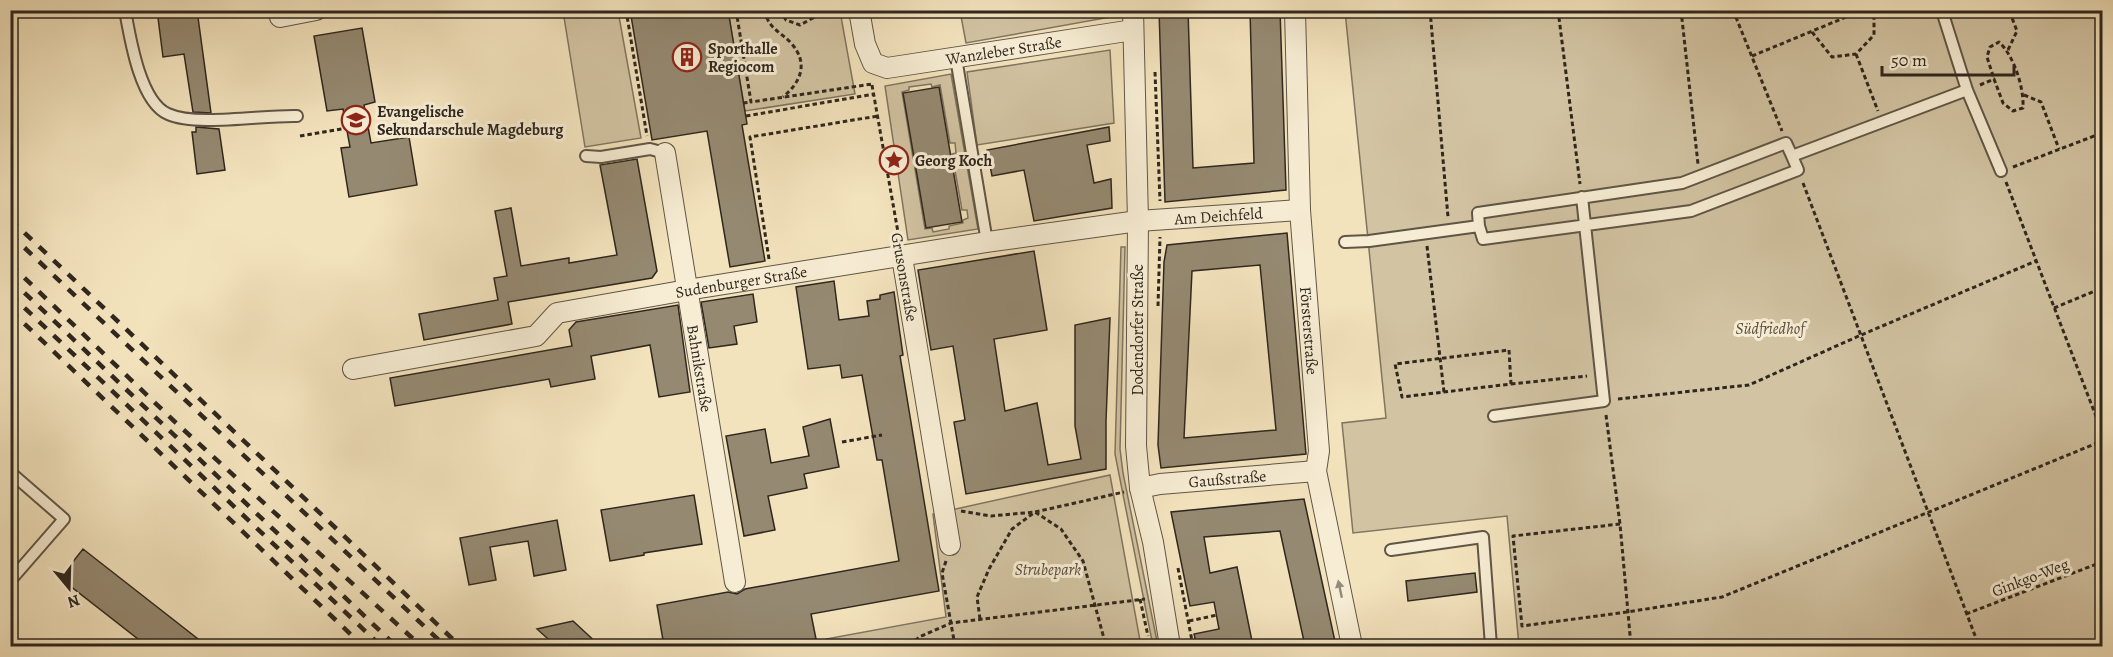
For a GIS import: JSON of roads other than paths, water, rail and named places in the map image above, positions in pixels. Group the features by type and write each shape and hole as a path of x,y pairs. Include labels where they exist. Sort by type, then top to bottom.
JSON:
{"street":[{"path":"279,14 316,10"},
{"name":"Wanzleber Straße","path":"859,10 865,44 873,63 887,68 1133,30"},
{"name":"Dodendorfer Straße","path":"1133,10 1138,221 1136,446 1140,488 1153,542 1170,646"},
{"name":"Försterstraße","path":"1295,10 1300,210 1319,451 1316,471 1352,646"},
{"name":"Bahnikstraße","path":"665,153 735,582"},
{"name":"Am Deichfeld","path":"1138,221 1300,210"},
{"name":"Sudenburger Straße","path":"353,369 536,336 557,313 987,242 1138,221"},
{"name":"Grusonstraße","path":"902,257 950,545"},
{"name":"Gaußstraße","path":"1140,488 1160,484 1316,471"}],"lane":[{"path":"125,10 145,86 154,101 167,114 188,120 297,116"},
{"path":"1943,10 1967,90 2001,171"},
{"path":"956,58 987,242"},
{"path":"1792,156 1967,90"},
{"path":"1786,143 1792,156 1798,170 1690,211 1482,239 1478,213 1682,183 1786,143"},
{"path":"586,156 601,157 650,149 665,153"},
{"path":"1494,416 1604,401 1582,198"},
{"path":"1345,242 1369,241 1479,226"},
{"path":"10,472 64,519 10,581"},
{"path":"1391,550 1483,537 1491,646"}],"railway":[{"path":"10,219 460,646"},
{"path":"10,234 445,646"},
{"path":"10,264 174,421 421,646"},
{"path":"10,279 396,646"},
{"path":"10,294 381,646"},
{"path":"10,310 363,646"}],"place":[{"name":"Sporthalle Regiocom","path":"687,57"},
{"name":"Evangelische Sekundarschule Magdeburg","path":"356,120"},
{"name":"Georg Koch","path":"894,160"}],"park label":[{"name":"Südfriedhof","path":"1770,328"},
{"name":"Strubepark","path":"1048,569"}]}
